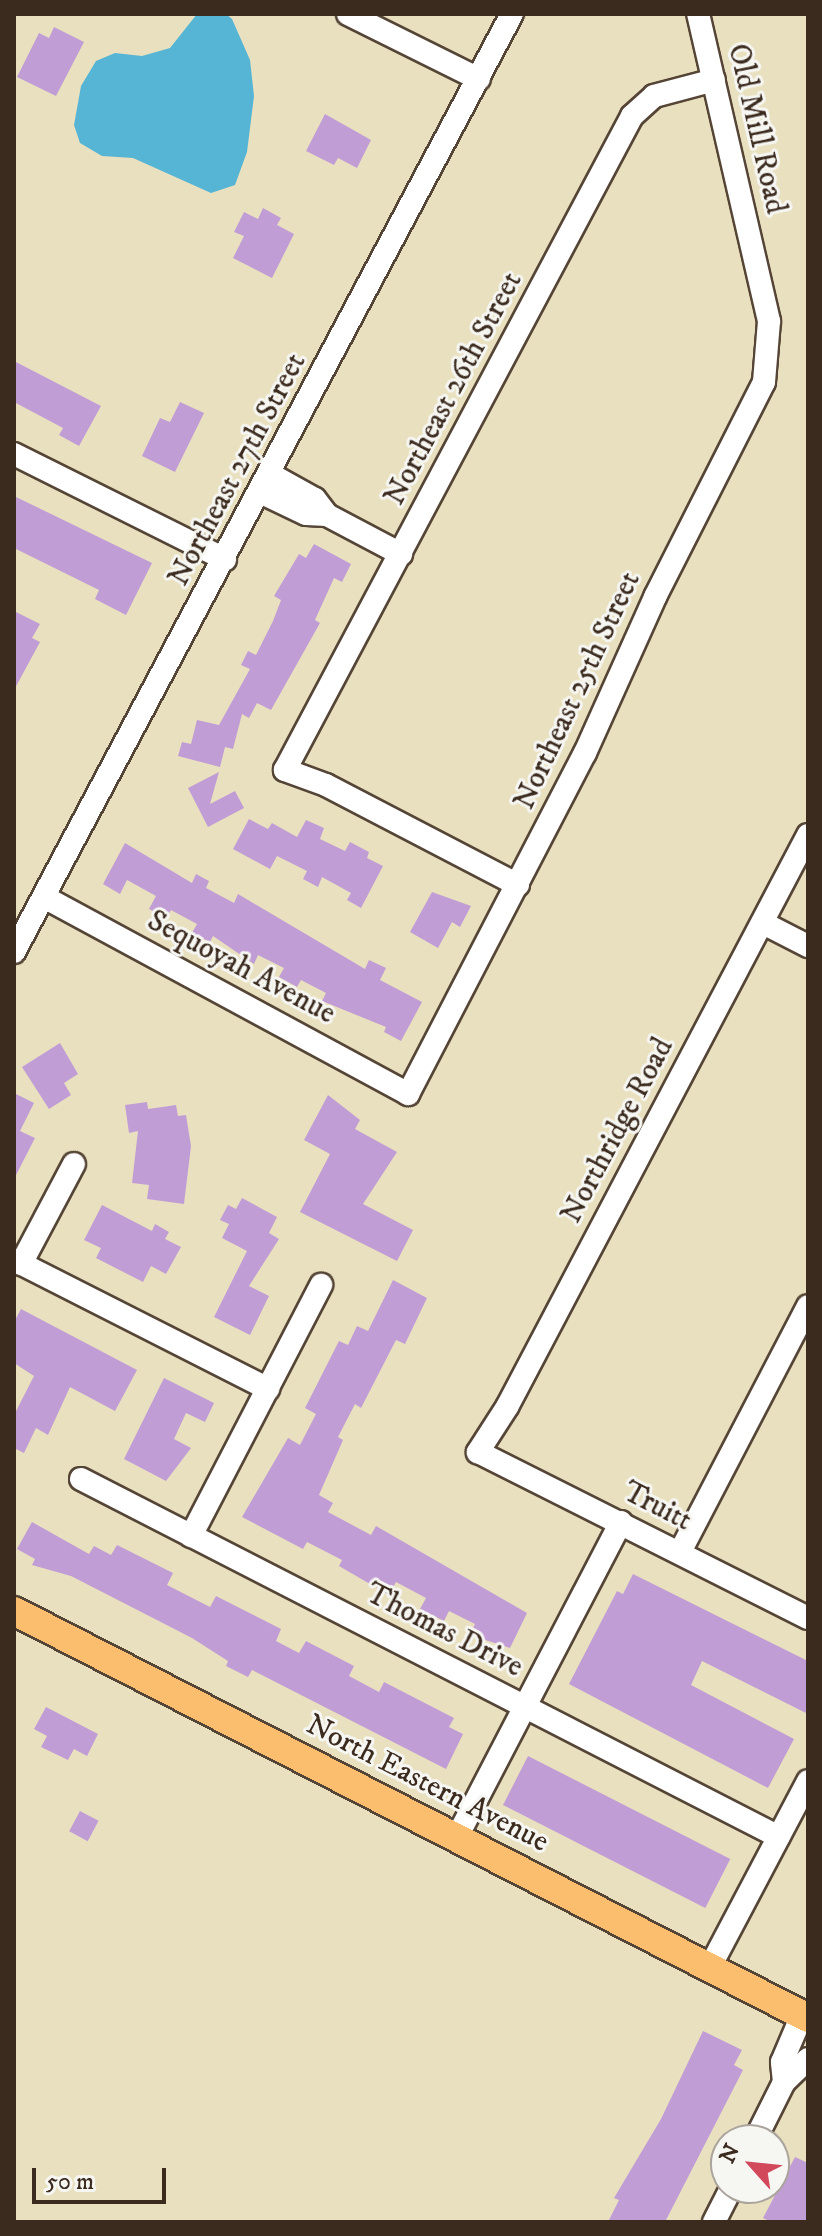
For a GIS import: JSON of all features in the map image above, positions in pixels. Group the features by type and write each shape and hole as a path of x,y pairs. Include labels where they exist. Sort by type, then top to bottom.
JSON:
{"main road":[{"name":"North Eastern Avenue","path":"14,1611 805,2017"}],"street":[{"path":"348,14 479,79"},
{"name":"Northeast 27th Street","path":"14,952 512,14"},
{"name":"Old Mill Road","path":"698,14 766,304"},
{"name":"Northeast 26th Street","path":"518,885 326,785 285,770 632,116 654,96 714,80"},
{"name":"Northeast 25th Street","path":"408,1094 518,885 655,597 759,396 770,351 766,304"},
{"path":"14,454 225,559"},
{"path":"265,483 306,514 327,515 401,554"},
{"name":"Northridge Road","path":"478,1452 507,1407 808,835"},
{"name":"Sequoyah Avenue","path":"44,897 408,1094"},
{"path":"763,923 808,946"},
{"path":"74,1164 17,1262 268,1389"},
{"path":"191,1536 321,1285"},
{"path":"680,1552 808,1306"},
{"name":"Truitt","path":"478,1452 808,1618"},
{"name":"Thomas Drive","path":"81,1479 779,1837"},
{"path":"457,1837 621,1522"},
{"path":"710,1967 808,1781"},
{"path":"784,2082 782,2062 805,2017"},
{"path":"763,2124 784,2082 808,2059"},
{"path":"714,2222 723,2204"}],"water":[{"path":"197,14 226,14 232,19 250,60 254,96 247,152 235,185 211,193 133,158 102,156 80,143 74,125 81,86 96,61 115,53 142,56 170,48"}],"building":[{"path":"54,27 84,42 56,96 17,77 39,33 49,38"},
{"path":"325,114 371,140 357,168 338,158 334,165 306,151"},
{"path":"263,208 281,218 277,225 294,234 272,278 233,258 244,236 234,232 244,212 258,219"},
{"path":"14,361 101,406 79,446 59,435 63,428 14,402"},
{"path":"180,402 204,413 175,472 142,456 160,418 170,422"},
{"path":"14,496 152,563 126,615 95,599 99,590 14,548"},
{"path":"314,544 351,564 342,582 334,578 315,620 320,623 271,710 257,703 249,718 242,714 233,749 225,747 220,767 178,756 182,742 191,744 197,720 219,725 250,669 241,665 248,651 256,655 273,621 281,600 274,596 299,554 306,558"},
{"path":"14,611 40,624 32,638 40,642 14,690"},
{"path":"219,772 210,804 235,791 244,808 208,827 188,788"},
{"path":"249,819 268,829 272,823 297,837 306,820 324,828 320,839 345,851 350,842 369,852 367,858 383,866 361,908 347,900 351,893 322,877 318,887 303,879 307,871 277,856 270,869 233,849"},
{"path":"125,843 192,883 196,874 209,881 206,888 234,903 238,894 365,969 369,960 386,968 380,980 422,1002 401,1041 384,1032 386,1027 322,1001 326,993 301,980 297,987 279,977 284,968 258,955 254,964 213,936 210,942 192,933 197,924 171,910 167,918 149,909 156,896 127,880 120,894 103,884"},
{"path":"432,892 471,906 460,927 452,922 438,948 410,932"},
{"path":"60,1043 78,1074 64,1083 71,1095 49,1109 22,1067"},
{"path":"14,1093 34,1103 20,1131 35,1138 14,1179"},
{"path":"328,1095 360,1120 355,1129 397,1152 363,1204 413,1230 397,1261 300,1212 330,1154 304,1140"},
{"path":"147,1102 148,1109 176,1105 178,1116 186,1115 191,1146 184,1204 147,1199 149,1185 132,1183 138,1131 129,1133 125,1105"},
{"path":"242,1198 277,1217 269,1233 279,1239 249,1286 269,1296 250,1335 214,1317 247,1251 222,1238 229,1224 220,1220 228,1205 236,1209"},
{"path":"102,1205 152,1231 155,1224 169,1232 165,1239 181,1247 166,1274 151,1266 143,1282 96,1258 101,1248 84,1240"},
{"path":"393,1280 427,1298 405,1344 396,1340 361,1408 355,1404 338,1437 343,1440 319,1495 333,1503 328,1512 371,1535 376,1526 527,1613 510,1648 470,1635 475,1624 449,1611 444,1621 420,1609 426,1598 396,1582 389,1595 339,1566 342,1560 307,1542 303,1549 242,1517 288,1438 300,1445 316,1414 305,1408 339,1341 348,1345 357,1326 368,1331"},
{"path":"21,1309 137,1370 115,1411 70,1387 48,1435 36,1428 24,1453 14,1448 14,1415 34,1376 14,1363 14,1322"},
{"path":"164,1378 214,1403 205,1422 186,1413 174,1439 191,1448 166,1481 124,1459"},
{"path":"32,1522 89,1554 94,1546 111,1555 117,1545 173,1573 167,1585 210,1607 216,1596 281,1629 276,1641 299,1653 306,1641 354,1666 349,1676 379,1692 384,1682 454,1718 449,1727 463,1734 446,1769 252,1670 248,1677 226,1666 228,1661 192,1638 71,1576 32,1565 35,1559 17,1549"},
{"path":"633,1574 808,1661 808,1714 702,1661 691,1685 794,1739 768,1788 569,1684 617,1591 623,1594"},
{"path":"46,1707 98,1734 87,1756 74,1749 68,1760 41,1747 47,1736 34,1729"},
{"path":"528,1756 730,1859 705,1908 503,1805"},
{"path":"80,1811 99,1821 88,1841 69,1831"},
{"path":"703,2031 742,2050 734,2065 743,2070 715,2124 710,2124 710,2134 665,2222 608,2222 619,2200 614,2198 661,2119"},
{"path":"795,2157 808,2163 808,2222 771,2222 763,2218 770,2204 790,2204 790,2167"}]}
